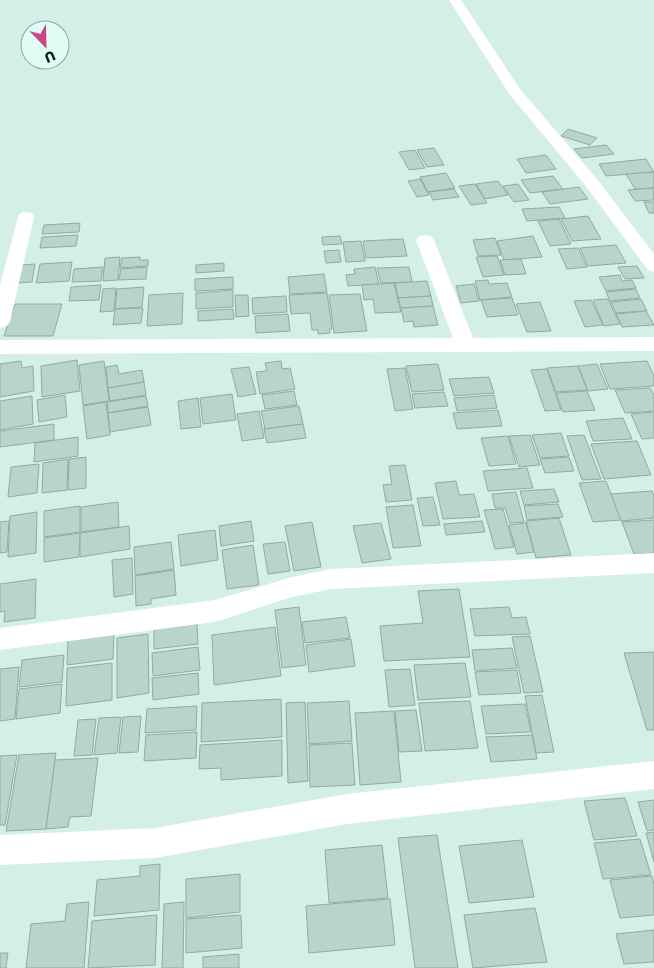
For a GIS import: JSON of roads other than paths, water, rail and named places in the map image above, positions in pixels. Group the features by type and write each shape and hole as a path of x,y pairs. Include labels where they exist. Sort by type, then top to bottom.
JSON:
{"street":[{"path":"455,0 515,92 591,182 654,264"},
{"path":"0,322 26,217"},
{"path":"425,240 466,346"},
{"path":"0,347 654,344"},
{"path":"0,639 215,611 292,587 331,579 654,563"},
{"path":"0,850 155,843 347,809 654,775"}]}
